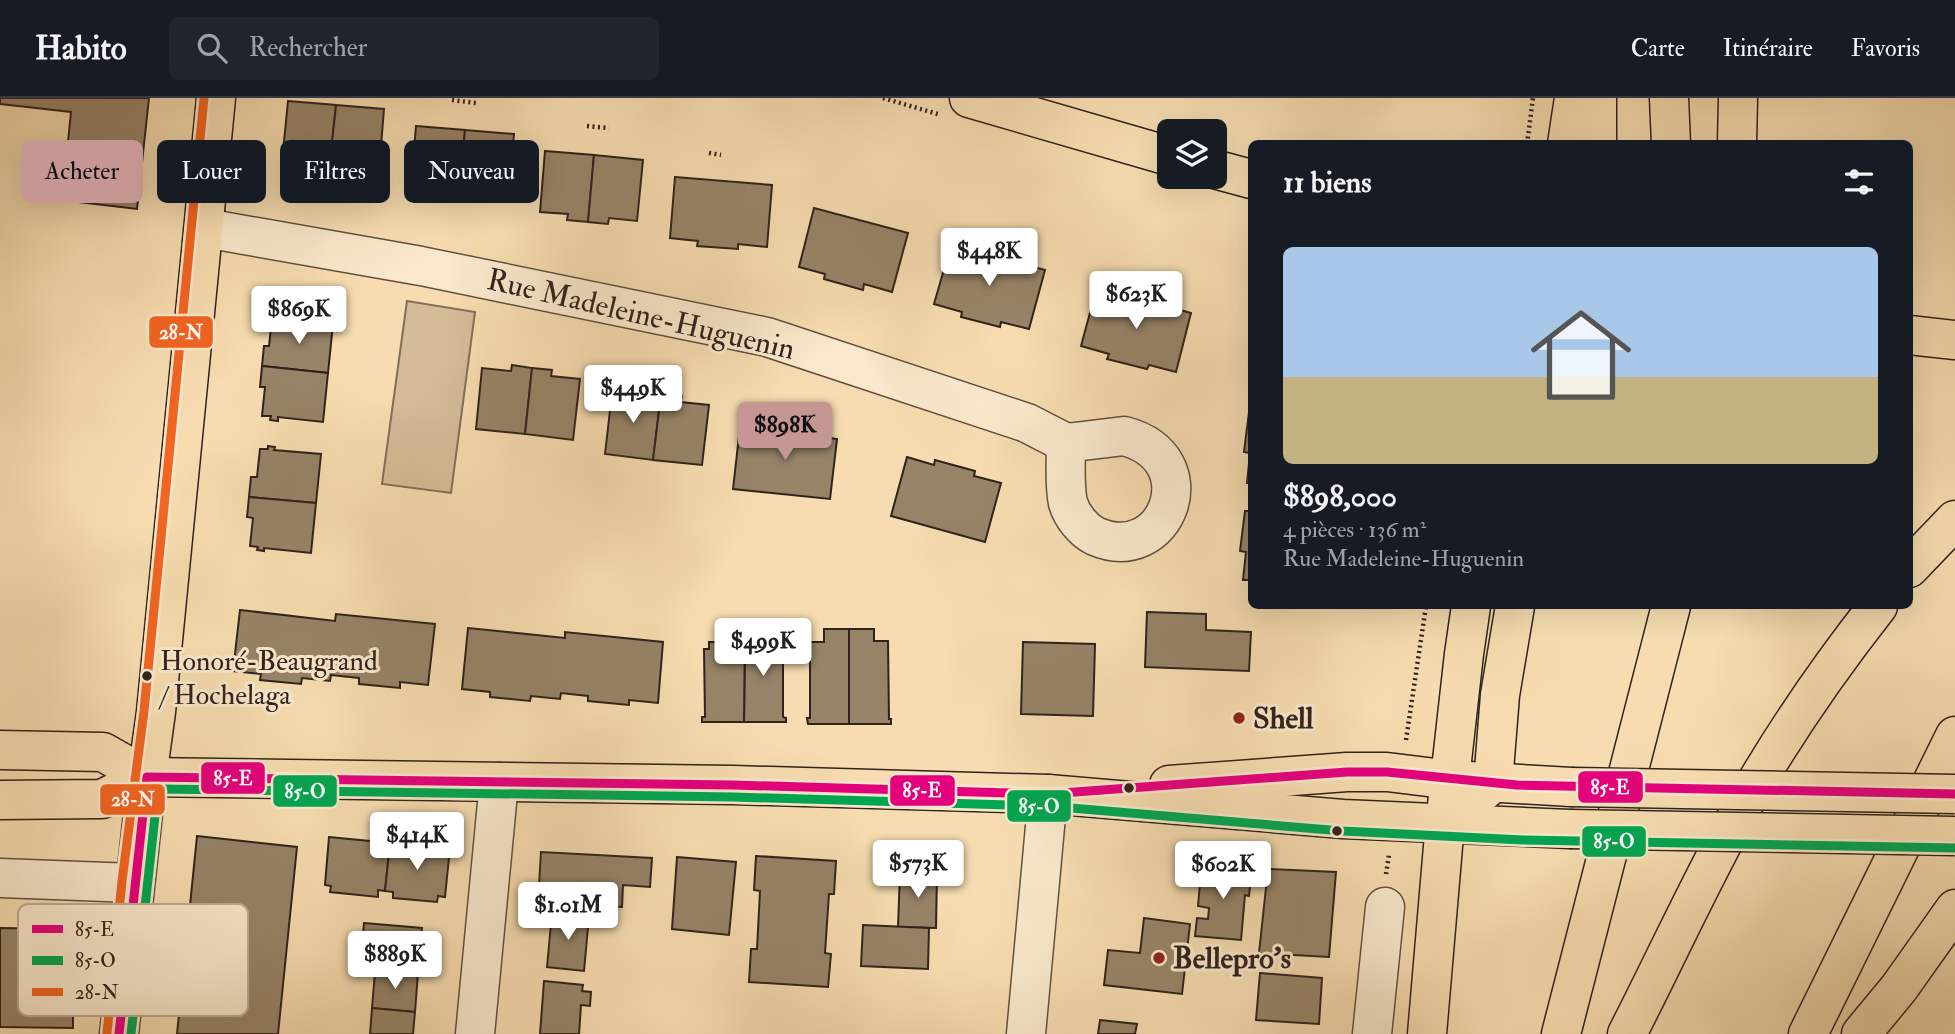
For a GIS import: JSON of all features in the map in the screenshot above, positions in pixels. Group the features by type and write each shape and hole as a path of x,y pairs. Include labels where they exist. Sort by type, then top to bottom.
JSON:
{"main road":[{"path":"147,777 156,712 216,98"},
{"path":"969,98 1157,153"},
{"path":"1568,140 1574,98"},
{"path":"1597,98 1597,140"},
{"path":"1669,98 1671,140"},
{"path":"1737,140 1738,98"},
{"path":"1227,173 1248,178"},
{"path":"1913,335 1955,340"},
{"path":"1913,564 1955,520"},
{"path":"1427,1034 1445,823 1471,609"},
{"path":"1445,823 1493,783 1500,695 1514,609"},
{"path":"1602,872 1648,609"},
{"path":"1560,1034 1670,609"},
{"path":"1627,1034 1747,799 1813,694 1876,609"},
{"path":"1808,1034 1955,736"},
{"path":"0,750 103,752 147,777"},
{"path":"1048,794 1347,772 1387,772 1452,780 1571,787 1955,794"},
{"path":"0,800 102,799 147,777 499,782 1048,794 1343,819 1570,829 1955,836"},
{"path":"1861,1034 1899,988 1955,909"}],"street":[{"name":"Rue Madeleine-Huguenin","path":"205,228 421,265 766,337 1027,423 1066,443"},
{"path":"132,904 147,777"},
{"path":"475,1034 499,782"},
{"path":"1027,1034 1048,794"},
{"path":"0,878 134,883"},
{"path":"1372,1034 1385,890"},
{"path":"119,1034 121,1016"}],"path":[{"path":"1528,140 1533,98"},
{"path":"452,100 476,103"},
{"path":"587,126 609,128"},
{"path":"709,153 722,155"},
{"path":"1405,744 1426,609"},
{"path":"1385,890 1389,854"}],"shaded area":[{"path":"407,301 475,312 451,493 382,484"}],"building":[{"path":"0,98 149,98 143,154 143,140 68,140 71,112 0,104"},
{"path":"288,101 336,105 332,140 284,140"},
{"path":"336,105 384,109 381,140 332,140"},
{"path":"416,126 465,130 464,140 415,140"},
{"path":"465,130 514,134 513,140 464,140"},
{"path":"545,151 594,155 588,222 567,220 568,214 540,212"},
{"path":"594,155 643,160 637,221 609,218 608,224 588,222"},
{"path":"675,177 772,185 767,247 738,244 738,249 697,246 698,241 670,238"},
{"path":"87,203 138,203 137,209"},
{"path":"814,208 908,233 892,292 864,284 863,290 824,279 825,274 799,267"},
{"path":"951,245 1045,270 1029,329 1001,322 1000,327 961,317 962,312 934,304"},
{"path":"1097,287 1191,313 1176,372 1149,365 1147,369 1107,359 1109,354 1081,346"},
{"path":"272,318 333,324 328,373 262,366 264,346 269,346"},
{"path":"512,365 532,368 525,434 476,429 482,368 511,371"},
{"path":"262,366 328,373 323,422 278,417 278,421 270,420 271,416 262,416 265,387 260,387"},
{"path":"532,368 552,370 551,376 580,379 573,440 525,434"},
{"path":"641,392 661,394 653,460 605,454 612,393 641,396"},
{"path":"661,394 682,396 681,402 709,405 702,465 653,460"},
{"path":"1248,420 1248,453 1244,452"},
{"path":"769,425 809,430 809,435 837,439 830,499 733,489 740,427 768,430"},
{"path":"268,446 275,447 274,450 321,454 316,503 249,497 251,477 257,477 260,449 268,449"},
{"path":"907,457 934,465 935,460 975,471 974,476 1001,483 985,542 891,516"},
{"path":"249,497 316,503 311,553 264,548 264,551 250,546 253,518 247,517"},
{"path":"1245,511 1248,511 1248,580 1243,580 1246,552 1240,551"},
{"path":"240,610 335,621 336,614 435,624 428,685 400,682 400,688 359,684 359,678 331,675 330,681 302,678 301,684 260,680 261,674 233,671"},
{"path":"1147,612 1206,614 1206,630 1251,632 1249,671 1145,667"},
{"path":"770,627 770,642 778,642 779,650 783,650 783,717 786,722 744,722 745,628"},
{"path":"468,628 565,638 565,632 663,642 658,703 629,700 629,705 588,701 588,696 561,693 560,699 531,696 530,701 490,697 490,692 462,689"},
{"path":"718,628 745,628 744,722 702,722 702,717 705,717 704,649 709,649 709,642 718,642"},
{"path":"824,629 849,629 849,724 808,724 810,642 824,642"},
{"path":"849,629 874,629 874,641 888,641 891,724 849,724"},
{"path":"1023,642 1095,644 1093,716 1021,714"},
{"path":"197,836 297,847 278,1034 177,1034 179,1016 248,1016 248,904 190,904"},
{"path":"329,837 390,843 385,891 378,890 378,897 330,892 331,886 325,885"},
{"path":"390,843 450,848 445,897 438,896 437,902 393,898 393,892 385,891"},
{"path":"541,852 652,858 650,887 623,885 622,907 538,902"},
{"path":"756,856 836,861 834,894 829,894 825,953 831,954 828,987 749,982 751,949 757,949 760,891 754,890"},
{"path":"677,857 736,862 729,935 672,929"},
{"path":"1198,865 1252,867 1249,896 1245,895 1241,940 1195,936 1197,918 1208,919 1209,908 1198,906 1201,872 1197,872"},
{"path":"1268,869 1336,872 1329,957 1259,953"},
{"path":"900,872 937,873 936,928 898,927"},
{"path":"552,913 589,916 584,971 547,967"},
{"path":"1144,918 1190,924 1182,994 1104,985 1108,950 1140,953"},
{"path":"364,923 422,928 419,960 361,956"},
{"path":"863,925 929,928 928,969 861,966"},
{"path":"0,928 18,928 18,1016 73,1016 73,1028 0,1027"},
{"path":"375,972 418,973 415,1012 372,1008"},
{"path":"1260,973 1322,978 1319,1024 1256,1020"},
{"path":"544,981 583,985 582,991 591,992 590,1006 581,1005 579,1034 540,1034"},
{"path":"372,1008 415,1012 413,1034 370,1034"},
{"path":"1100,1020 1137,1024 1135,1034 1098,1034"}],"transit line":[{"name":"28-N","path":"120,904 144,711 204,98"},
{"name":"85-E","path":"133,904 147,777 733,785 1048,794 1347,772 1387,772 1517,785 1955,794"},
{"name":"85-O","path":"145,904 158,789 733,797 1047,806 1342,831 1523,840 1955,848"},
{"name":"28-N","path":"107,1033 109,1016"},
{"name":"85-E","path":"119,1034 121,1016"},
{"name":"85-O","path":"131,1034 133,1016"}],"place":[{"name":"Honoré-Beaugrand / Hochelaga","path":"147,676"},
{"name":"Shell","path":"1239,718"},
{"name":"Bellepro's","path":"1159,958"}]}
